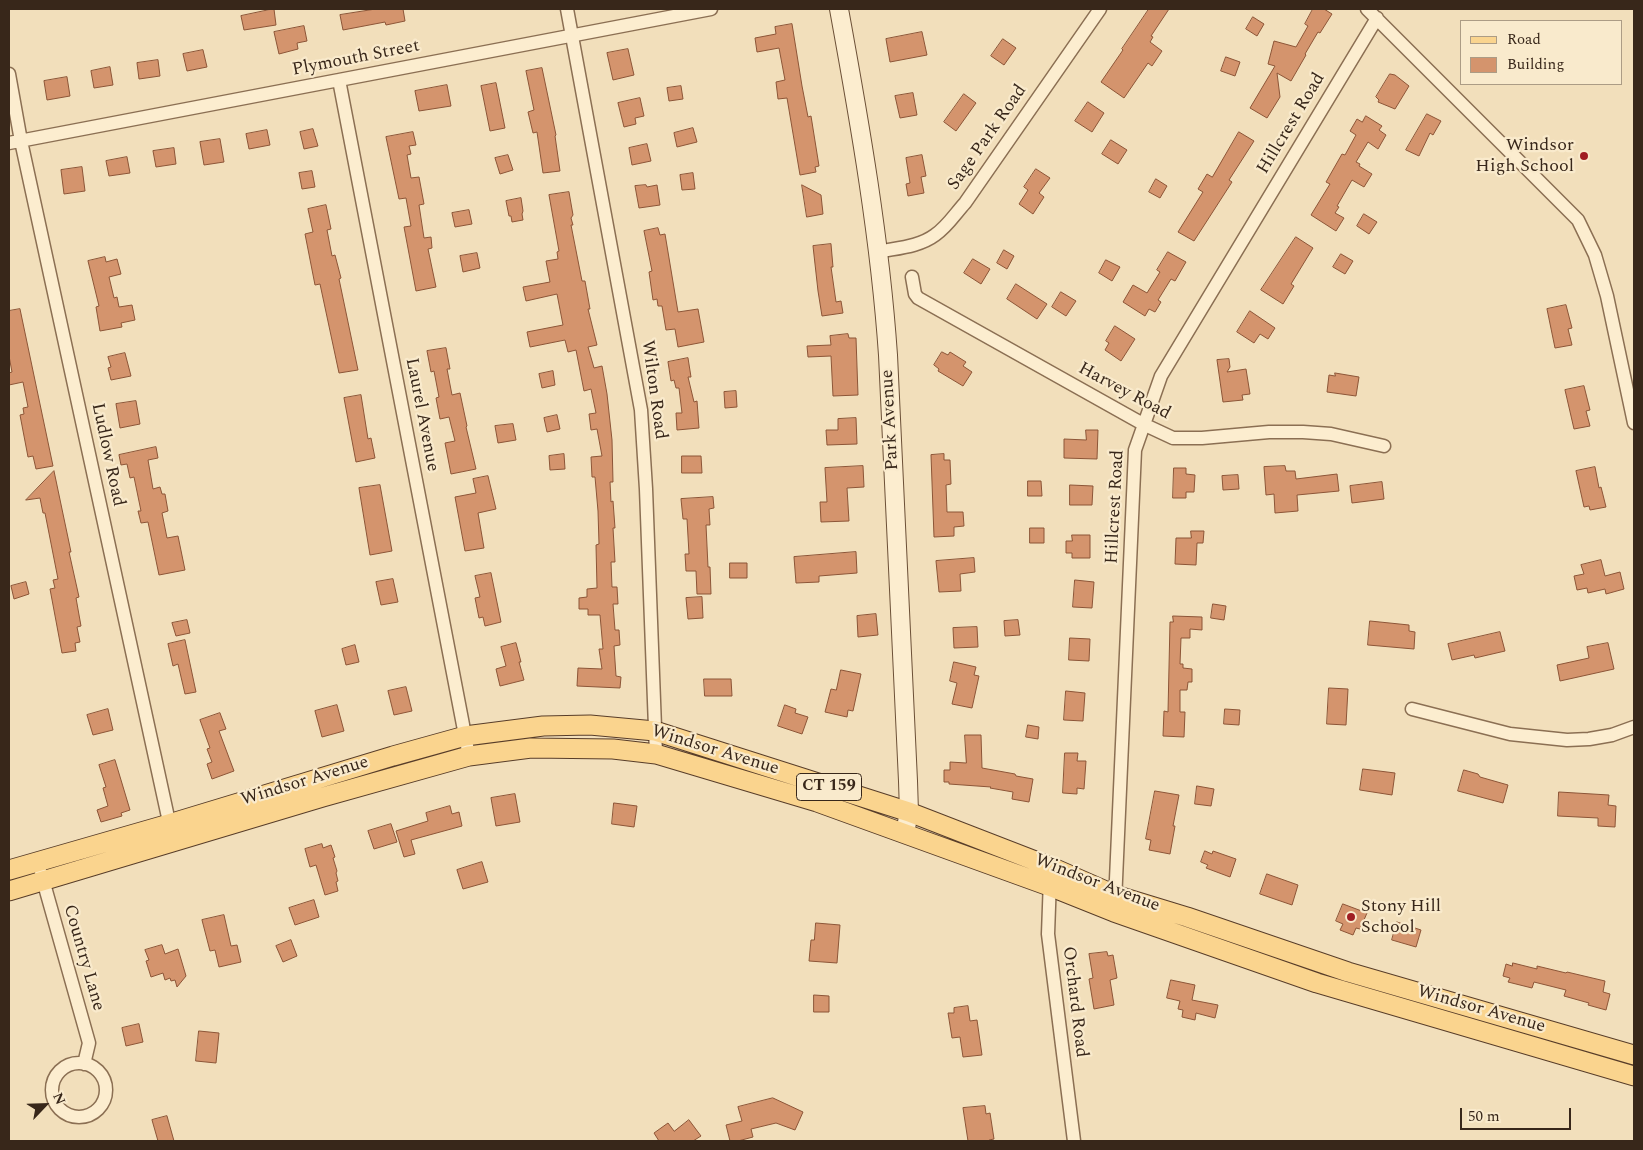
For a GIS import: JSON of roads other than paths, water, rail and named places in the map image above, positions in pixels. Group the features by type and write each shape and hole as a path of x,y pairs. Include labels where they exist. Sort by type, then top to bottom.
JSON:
{"main road":[{"name":"Park Avenue","path":"840,9 868,176 884,301 909,812 905,833"},
{"name":"Windsor Avenue","path":"9,870 465,736 543,726 590,726 655,731 909,812 1051,867 1115,903 1317,983 1634,1076"},
{"name":"Windsor Avenue","path":"9,891 323,797 469,756 531,748 613,749 656,754 817,802 1049,886 1115,903 1187,917 1348,972 1634,1055"}],"street":[{"name":"Wilton Road","path":"567,9 641,410 646,489 656,754"},
{"name":"Plymouth Street","path":"15,142 710,9"},
{"name":"Sage Park Road","path":"878,252 919,244 934,236 948,223 965,203 1100,9"},
{"path":"1367,9 1578,220 1595,255 1607,296 1634,423"},
{"name":"Hillcrest Road","path":"1115,903 1135,450 1161,376 1377,18"},
{"name":"Ludlow Road","path":"9,74 15,142 173,843"},
{"name":"Laurel Avenue","path":"339,80 469,756"},
{"name":"Harvey Road","path":"912,277 918,298 1143,424 1173,438 1202,438 1269,432 1303,432 1331,434 1384,446"},
{"path":"1412,709 1510,734 1566,740 1612,735 1634,727"},
{"name":"Country Lane","path":"38,861 88,1043 84,1064"},
{"name":"Orchard Road","path":"1051,867 1048,934 1074,1141"},
{"path":"84,1064 92,1068 104,1081 104,1098 95,1112 88,1116 71,1116 57,1106 52,1092 53,1083 56,1076 68,1066 84,1064"}],"place":[{"name":"Windsor High School","path":"1584,156"},
{"name":"Stony Hill School","path":"1351,917"}]}
